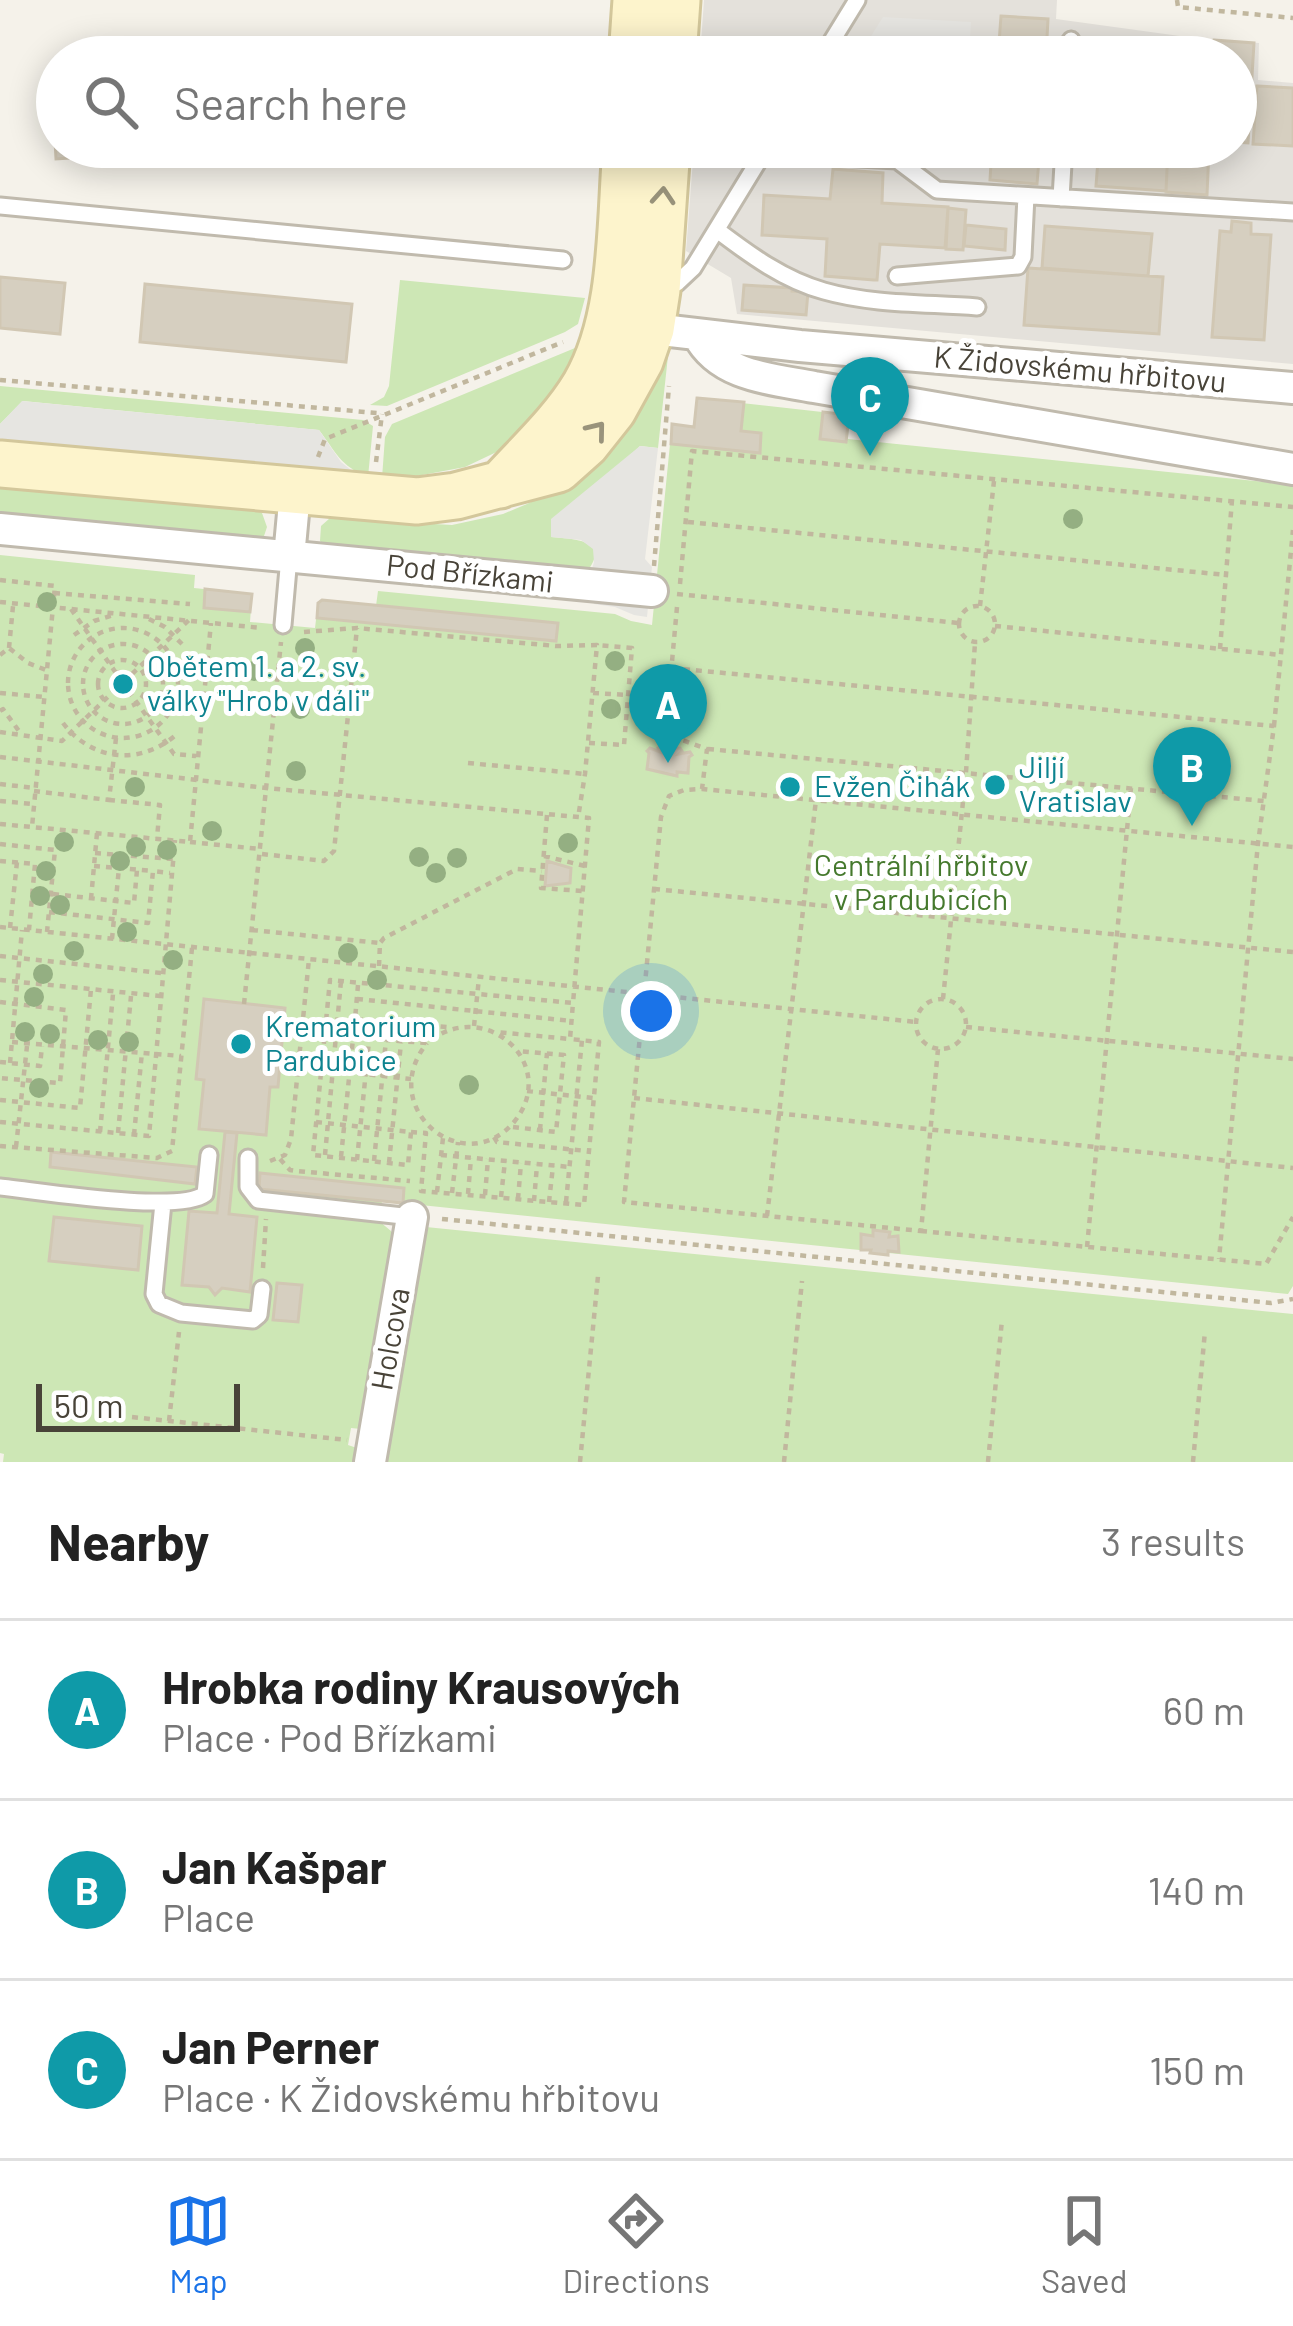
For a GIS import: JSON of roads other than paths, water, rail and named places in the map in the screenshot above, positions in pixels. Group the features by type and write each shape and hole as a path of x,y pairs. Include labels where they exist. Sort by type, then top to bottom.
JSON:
{"street":[{"path":"633,36 636,0"},
{"path":"674,36 677,0"},
{"path":"630,168 658,322"},
{"path":"0,464 417,501 456,496 558,469 600,428 626,388 658,322 666,168"},
{"path":"658,322 749,374 1293,469"},
{"name":"K Židovskému hřbitovu","path":"658,322 1293,388"},
{"path":"289,556 295,492"},
{"name":"Pod Břízkami","path":"0,529 665,593"},
{"name":"Holcova","path":"372,1453 412,1216"}],"lane":[{"path":"835,36 856,0"},
{"path":"658,322 677,283 688,274 754,168"},
{"path":"908,168 937,190 1293,212"},
{"path":"1061,198 1063,168"},
{"path":"897,276 1018,266 1026,196"},
{"path":"0,206 562,260"},
{"path":"717,230 757,261 823,291 977,307"},
{"path":"283,627 289,556"},
{"path":"0,1187 163,1203 201,1199 209,1155"},
{"path":"248,1158 247,1180 258,1200 412,1216"},
{"path":"163,1203 154,1294 159,1304 182,1313 254,1320 262,1289"}],"place":[{"name":"Jan Perner","path":"870,456"},
{"name":"Obětem 1. a 2. sv. války \"Hrob v dáli\"","path":"123,684"},
{"name":"Hrobka rodiny Krausových","path":"668,763"},
{"name":"Jiljí Vratislav","path":"995,785"},
{"name":"Evžen Čihák","path":"790,787"},
{"name":"Jan Kašpar","path":"1192,826"},
{"name":"Krematorium Pardubice","path":"241,1044"}],"park label":[{"name":"Centrální hřbitov v Pardubicích","path":"921,883"}]}
